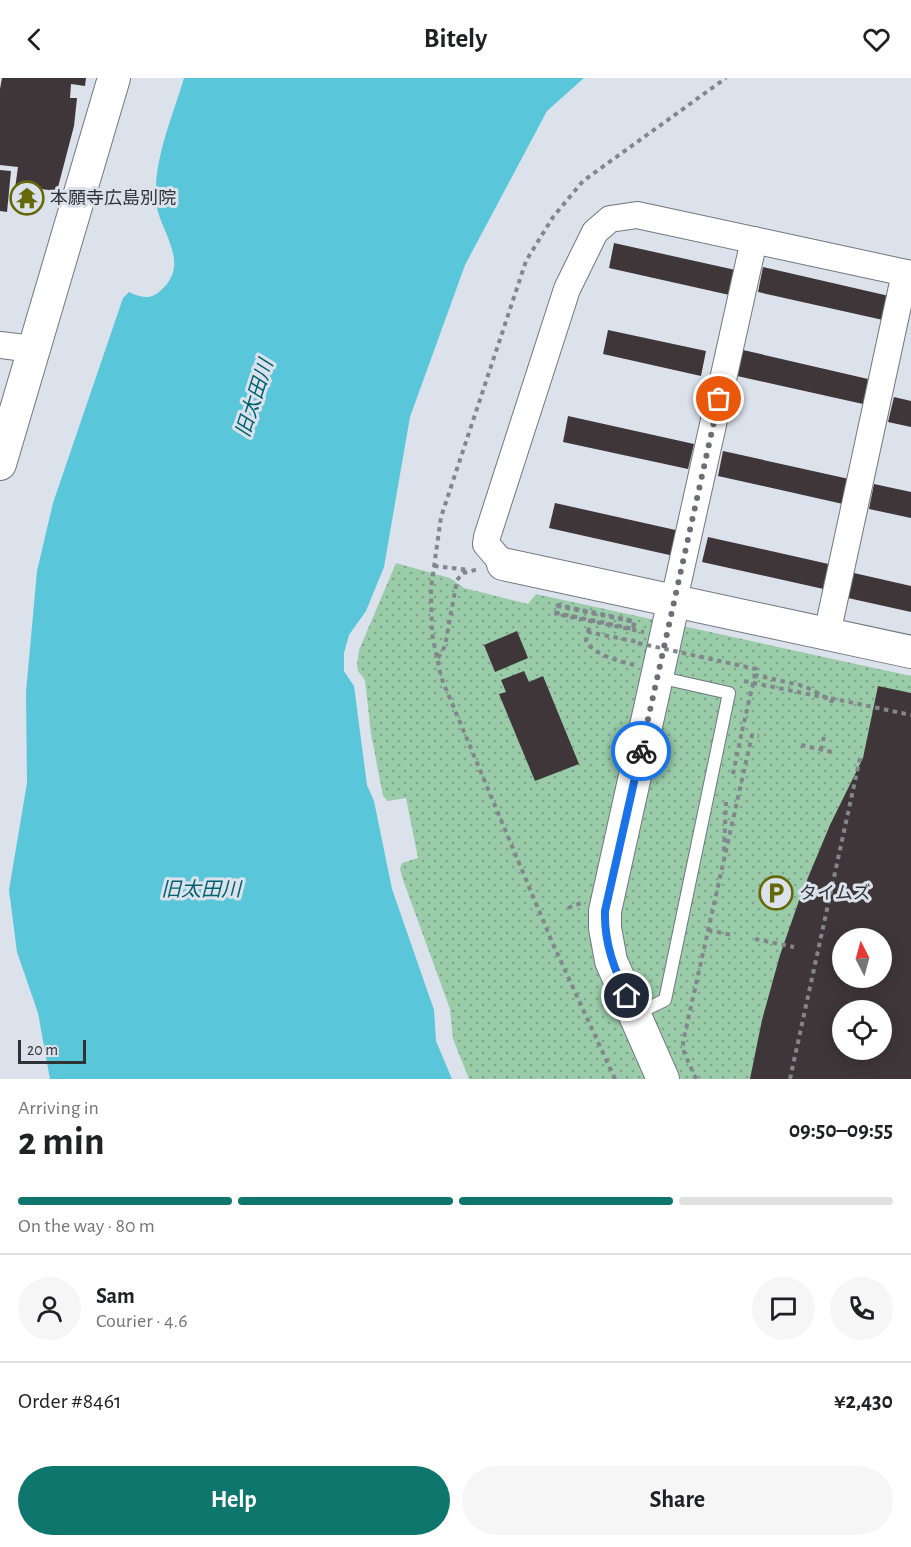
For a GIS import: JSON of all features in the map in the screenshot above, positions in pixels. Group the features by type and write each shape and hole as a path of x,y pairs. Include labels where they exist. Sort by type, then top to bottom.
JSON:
{"street":[{"path":"0,464 114,78"},
{"path":"827,634 908,273 637,215 610,219 595,232 567,289 487,537 488,567 674,600 827,634 911,652"},
{"path":"663,1079 611,961 605,928 605,911 754,240"},
{"path":"0,345 33,349"}],"lane":[{"path":"635,1014 665,1000 729,693 660,669"}],"path":[{"path":"434,566 488,567"},
{"path":"437,659 445,646 457,580 463,573 488,567"},
{"path":"645,632 556,614 557,606 568,608 612,618 624,620 634,622 633,629 557,613 558,605 634,621 633,629 591,620 588,632 586,641 589,647 616,660 660,669 686,644"},
{"path":"588,632 756,669 733,774"},
{"path":"755,675 804,686 825,697 911,715"},
{"path":"733,678 744,683 832,699 831,703"},
{"path":"696,1079 684,1052 683,1042 752,735 759,736"},
{"path":"821,750 824,736"},
{"path":"801,746 831,752"},
{"path":"790,1079 860,758"},
{"path":"702,926 732,935"},
{"path":"756,939 794,947"}],"green space":[{"path":"396,563 450,578 464,588 528,604 536,594 911,676 911,1079 469,1079 453,1039 450,1009 400,869 402,863 418,858 406,798 388,801 383,796 371,734 365,680 358,671 359,650"}],"water":[{"name":"旧太田川","path":"184,78 584,78 547,111 465,265 410,417 384,567 366,611 349,635 344,653 344,671 354,686 367,785 374,801 392,889 434,1010 436,1041 452,1079 50,1079 38,1013 17,952 9,890 27,783 26,692 37,571 53,503 123,298 129,292 144,297 156,295 168,283 173,273 173,254 158,212 156,188 163,144"}],"building":[{"path":"2,78 86,78 85,86 71,84 70,98 77,98 74,126 57,191 33,188 31,205 26,205 25,209 16,208 16,203 13,203 18,167 0,165"},
{"path":"0,170 11,171 7,212 0,211"},
{"path":"614,243 740,271 734,296 609,268"},
{"path":"763,267 889,296 883,320 758,292"},
{"path":"608,330 706,351 701,376 603,354"},
{"path":"743,350 868,379 863,404 737,376"},
{"path":"894,397 911,401 911,427 888,422"},
{"path":"568,416 694,444 688,469 563,442"},
{"path":"723,451 849,479 843,504 718,476"},
{"path":"874,484 911,492 911,518 869,509"},
{"path":"555,503 680,531 674,556 549,528"},
{"path":"708,537 833,565 828,590 702,562"},
{"path":"854,573 911,586 911,612 848,598"},
{"path":"517,631 528,658 495,672 484,645"},
{"path":"524,671 529,682 543,676 579,764 535,781 499,694 506,692 501,680"},
{"path":"878,686 911,693 911,1079 750,1079 762,1020 780,955 802,892 830,825 863,758"}],"way so far":[{"path":"641,751 719,399"}],"place":[{"name":"本願寺広島別院","path":"27,198"},
{"name":"タイムズ","path":"776,893"}],"route":[{"path":"627,996 611,961 605,928 605,911 641,751"}]}
